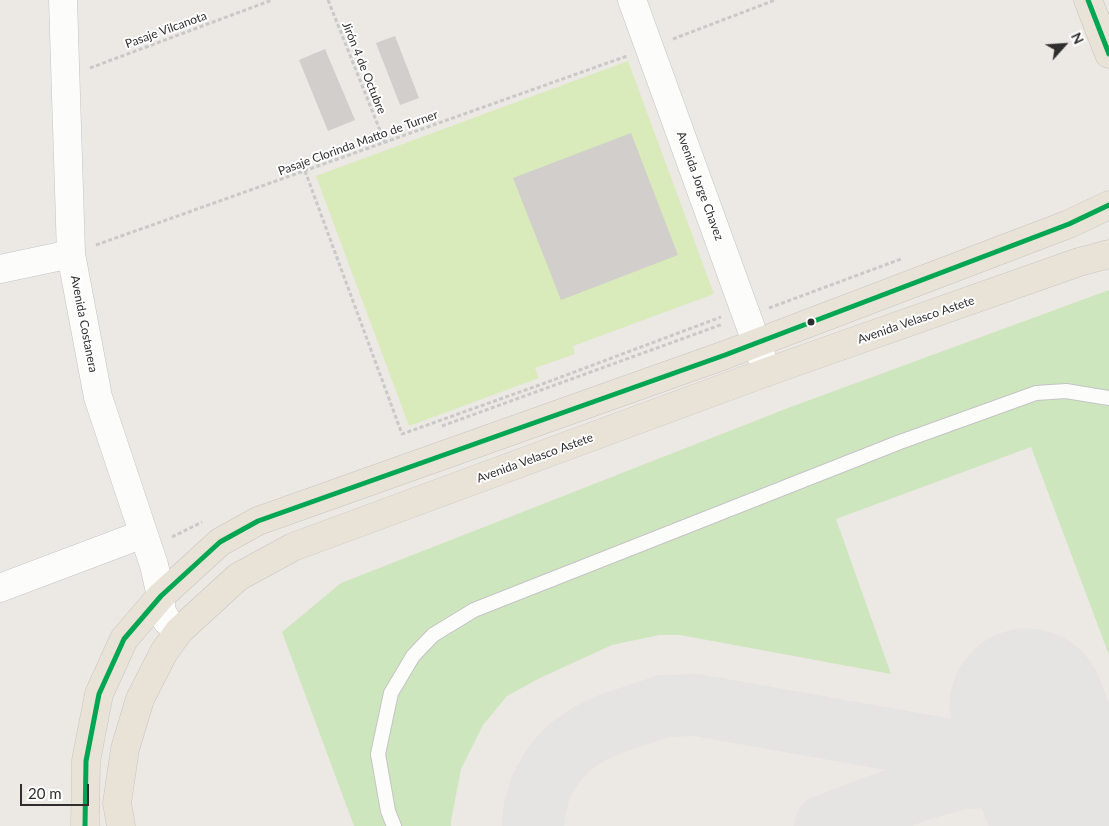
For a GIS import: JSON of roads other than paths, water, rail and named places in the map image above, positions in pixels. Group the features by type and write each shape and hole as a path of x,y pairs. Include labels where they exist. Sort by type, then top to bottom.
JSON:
{"highway":[{"path":"1088,0 1109,54"},
{"path":"85,826 86,761 99,694 124,638 161,596 220,542 258,521 757,343 1060,227 1109,205"},
{"name":"Avenida Velasco Astete","path":"121,826 117,803 125,749 140,699 164,652 179,631 238,577 293,547 767,372 1109,254"}],"street":[{"name":"Avenida Costanera","path":"63,0 71,254 98,397 154,564 162,610 167,621 179,631"},
{"name":"Avenida Jorge Chavez","path":"632,0 767,372"},
{"path":"0,269 71,254"},
{"path":"1,591 143,534"}],"lane":[{"path":"394,826 388,811 378,754 391,693 413,656 433,635 474,610 900,442 1036,393 1066,391 1109,398"}]}
